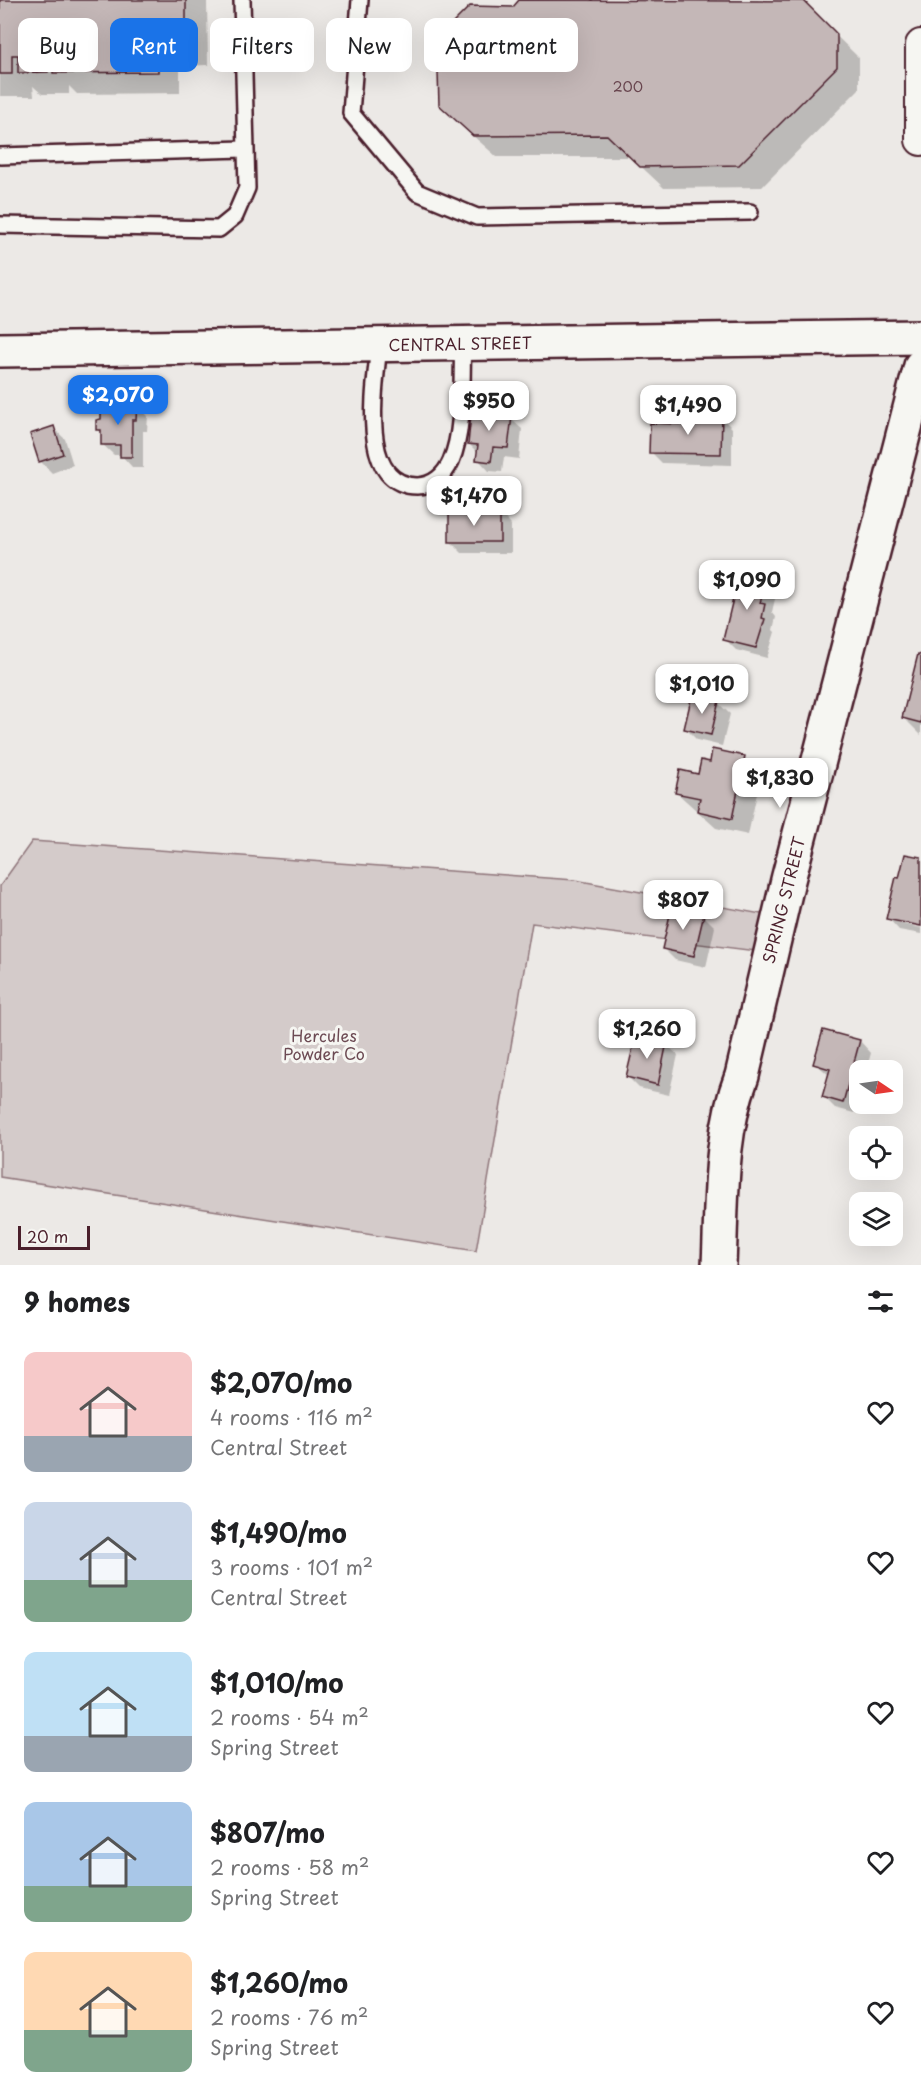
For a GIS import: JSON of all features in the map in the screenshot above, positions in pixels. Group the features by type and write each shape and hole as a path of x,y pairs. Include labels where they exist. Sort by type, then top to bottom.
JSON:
{"main road":[{"name":"CENTRAL STREET","path":"0,350 463,342 921,338"},
{"name":"SPRING STREET","path":"719,1265 722,1176 731,1104 741,1076 788,880 921,366"}],"street":[{"path":"921,45 921,140"}],"lane":[{"path":"0,225 219,229 235,216 247,188 244,149 242,0"},
{"path":"360,0 351,113 417,192 477,217 750,212"},
{"path":"0,156 244,149"},
{"path":"379,344 373,426 375,449 387,471 407,486 428,486 439,478 451,462 458,441 463,342"}],"green space":[{"name":"Hercules Powder Co","path":"32,841 575,880 767,915 756,951 532,923 476,1251 0,1177 0,886"}],"building":[{"path":"0,0 186,0 186,18 110,18 110,72 158,72 53,73 98,72 98,18 18,18 18,55 12,55 12,74 0,74"},
{"path":"519,0 804,1 837,34 837,67 739,165 640,167 607,135 473,136 439,105 438,72 578,72 578,18 458,18 470,6 513,7"},
{"path":"106,402 137,403 136,420 132,420 132,457 120,457 120,445 101,445 101,430 96,430 96,420 101,419 101,407"},
{"path":"483,406 500,408 500,415 512,416 508,448 493,447 491,462 476,460 478,445 468,444 471,415 482,416"},
{"path":"680,415 722,415 721,454 649,453 650,423 680,424"},
{"path":"54,426 63,454 39,462 30,434"},
{"path":"449,511 500,512 500,542 449,542"},
{"path":"740,570 767,577 760,603 765,604 762,618 765,619 756,648 723,640"},
{"path":"918,654 921,655 921,723 902,718"},
{"path":"692,695 719,701 711,735 684,729"},
{"path":"712,749 745,756 732,819 697,811 700,798 675,793 680,770 698,774 701,760 710,762"},
{"path":"905,854 921,857 921,926 886,919 896,877 899,878"},
{"path":"672,906 704,914 694,956 662,949"},
{"path":"823,1030 860,1040 855,1060 849,1060 849,1081 843,1103 822,1097 830,1069 813,1064"},
{"path":"636,1035 667,1042 658,1085 626,1077"}]}
